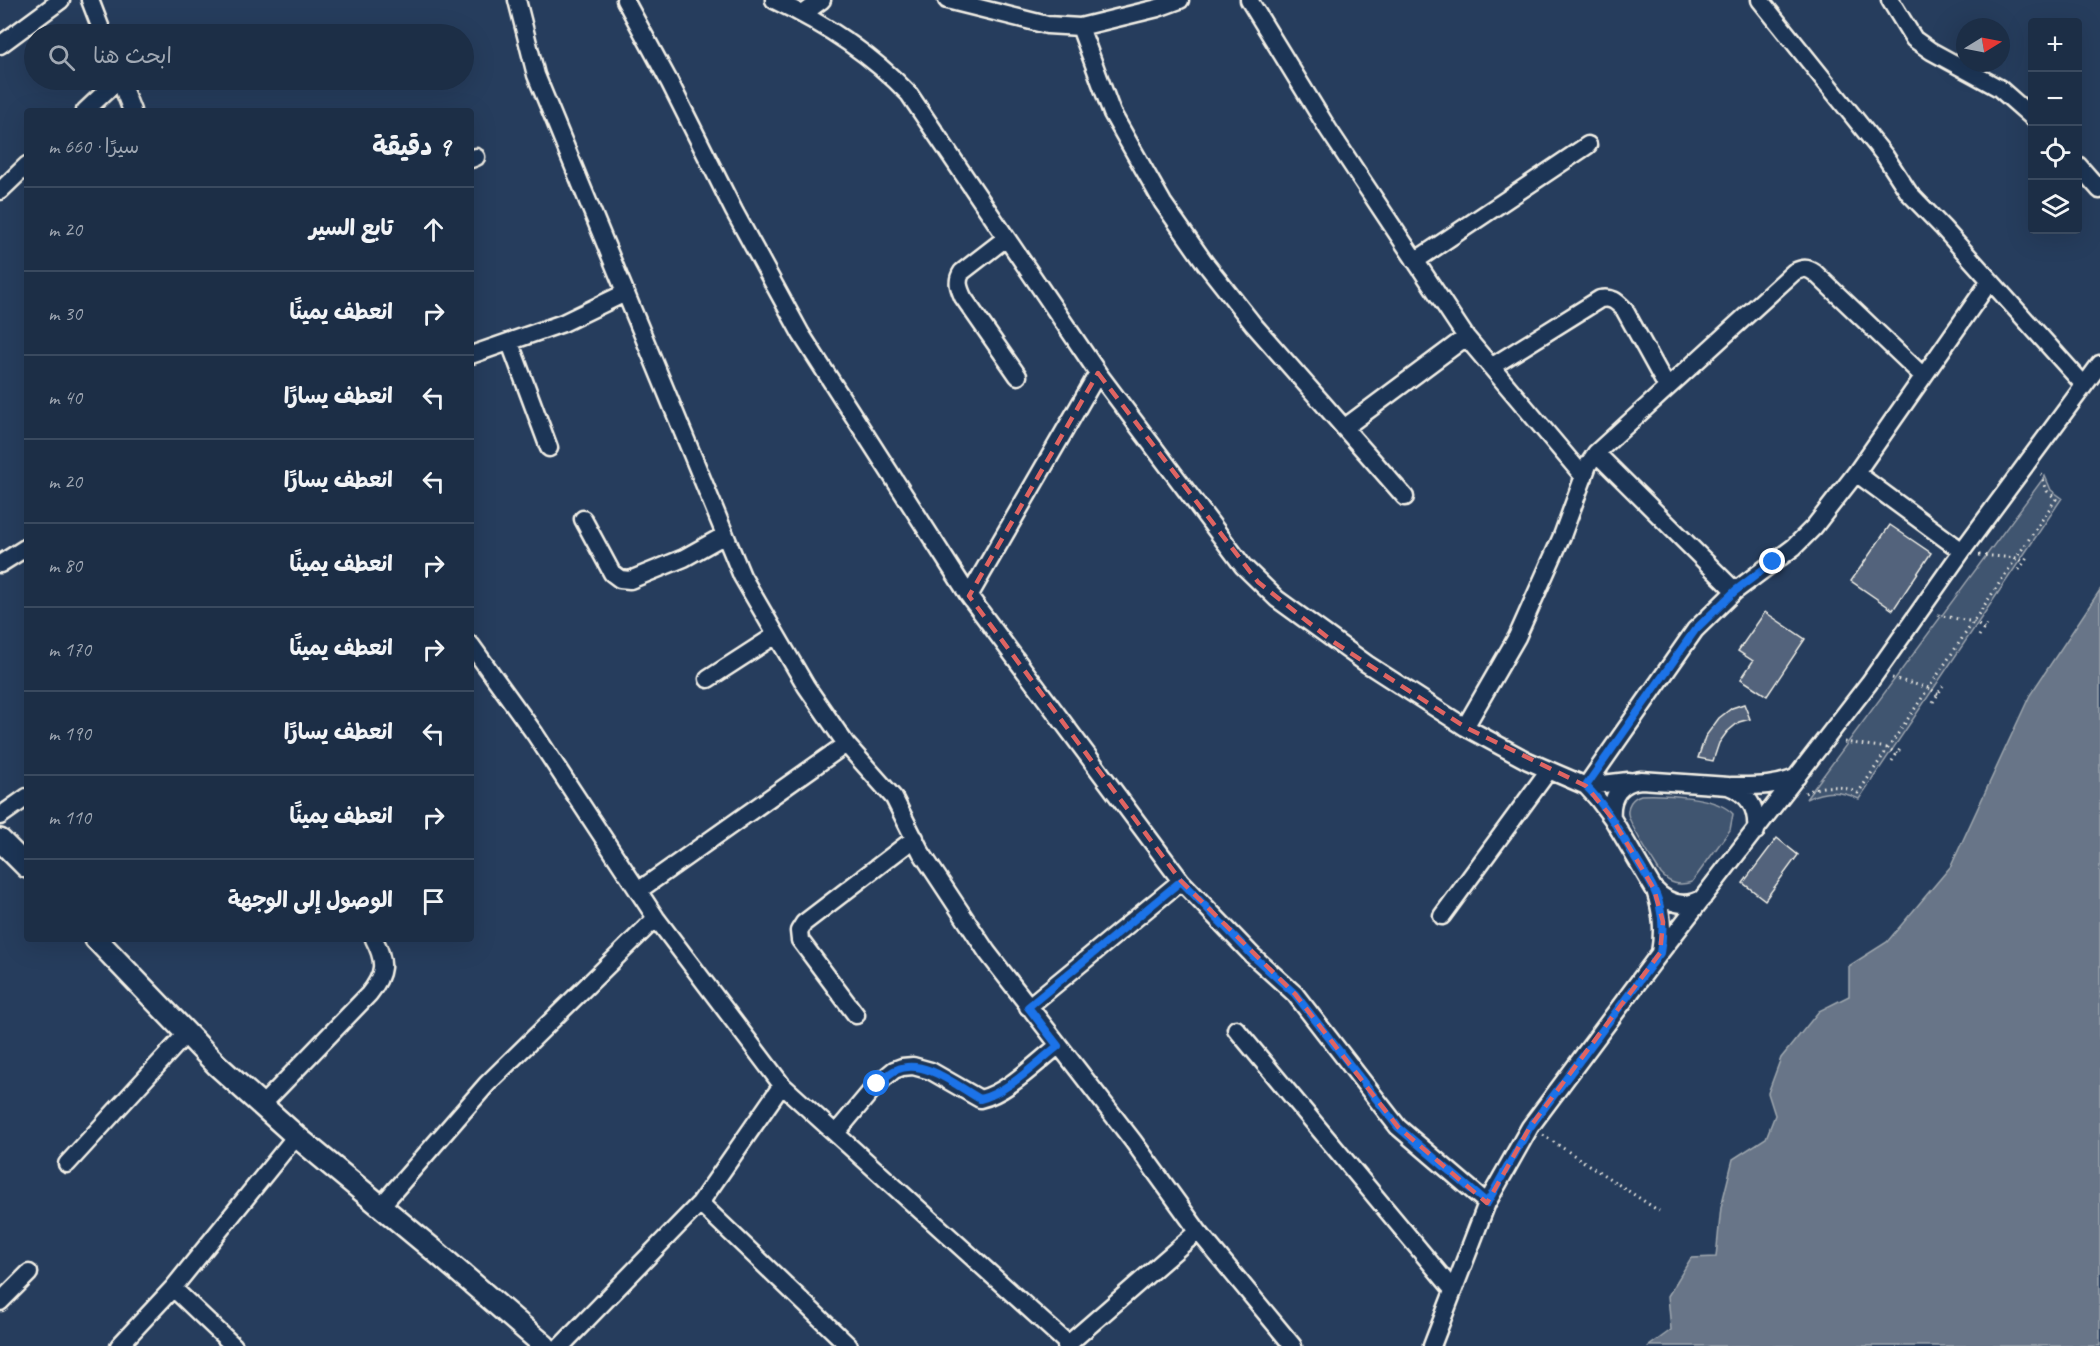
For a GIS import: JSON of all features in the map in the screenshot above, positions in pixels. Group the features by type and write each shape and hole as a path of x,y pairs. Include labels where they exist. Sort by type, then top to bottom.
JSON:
{"main road":[{"path":"0,840 24,864"},
{"path":"99,942 186,1034 262,1106 545,1346"}],"street":[{"path":"28,24 61,0"},
{"path":"90,0 99,24"},
{"path":"518,0 536,75 742,576 776,636 806,686 846,744 894,798 953,902 1028,1007 1133,1141 1198,1231 1293,1346"},
{"path":"625,0 670,83 734,211 801,334 969,596 1181,881 1252,955 1295,994 1398,1127 1487,1203"},
{"path":"774,0 803,14 873,60 909,94 1098,374 1226,544 1258,582 1332,640 1466,727 1549,770 1586,786 1612,818 1654,889 1662,898 1684,905 1696,903 1703,898"},
{"path":"803,14 822,0"},
{"path":"947,0 1047,25 1080,27 1158,8 1180,0"},
{"path":"1249,0 1328,129 1466,337 1584,477"},
{"path":"1760,0 1885,156 1909,194 2084,385"},
{"path":"1890,0 1914,39 1931,51 1999,88 2028,113"},
{"path":"0,45 24,27"},
{"path":"1080,27 1112,113 1163,203 1253,324 1406,497"},
{"path":"88,108 108,90"},
{"path":"123,90 131,108"},
{"path":"1415,261 1588,145"},
{"path":"0,191 24,168"},
{"path":"2082,170 2100,190"},
{"path":"1006,238 962,272 958,277 958,285 963,297 1018,376"},
{"path":"1466,727 1517,637 1562,536 1588,465 1596,453 1794,272 1803,268 1815,273 1923,376"},
{"path":"1586,786 1695,630 1735,591 1794,547 1814,527 1856,473 1990,281"},
{"path":"474,354 563,323 625,293"},
{"path":"1491,367 1600,299 1608,297 1616,300 1624,309 1667,387"},
{"path":"1344,429 1466,337"},
{"path":"510,343 549,448"},
{"path":"1432,1346 1487,1203 1530,1127 1660,953 1869,683 1962,551 2100,364"},
{"path":"969,596 1098,374"},
{"path":"1596,453 1735,591"},
{"path":"1856,473 1962,551"},
{"path":"583,519 612,573 620,579 630,580 684,558 726,535"},
{"path":"0,564 24,549"},
{"path":"708,679 776,636"},
{"path":"474,649 535,734 656,918 782,1085 1067,1345 1198,1231"},
{"path":"638,891 846,744"},
{"path":"1442,916 1549,770"},
{"path":"1586,786 1632,781 1728,786 1770,785 1786,782 1798,776"},
{"path":"1612,818 1611,808 1617,791 1632,781"},
{"path":"1728,786 1739,790 1754,807 1757,819 1756,831"},
{"path":"0,816 24,799"},
{"path":"856,1015 806,949 800,940 799,930 804,923 915,838"},
{"path":"1028,1007 1181,881"},
{"path":"1654,889 1663,922 1660,953"},
{"path":"381,1206 487,1084 656,918"},
{"path":"262,1106 380,980 383,964 380,949 376,942"},
{"path":"1236,1029 1453,1290"},
{"path":"67,1164 186,1034"},
{"path":"836,1133 877,1084 894,1070 913,1066 931,1071 980,1099 989,1097 1007,1086 1058,1046"},
{"path":"561,1346 700,1203 782,1085"},
{"path":"118,1346 172,1288 296,1136"},
{"path":"700,1203 849,1346"},
{"path":"0,1302 29,1273"},
{"path":"172,1288 234,1346"}],"path":[{"path":"1801,795 1811,790 1830,786 1847,788 1858,793 2056,500 2045,487 2041,473"},
{"path":"1962,551 2017,558 2024,562"},
{"path":"2019,570 2029,555"},
{"path":"1936,614 1974,622 1984,629"},
{"path":"1979,636 1989,621"},
{"path":"1889,677 1929,688 1938,694"},
{"path":"1933,702 1943,686"},
{"path":"1841,742 1888,748 1897,754"},
{"path":"1892,761 1902,746"},
{"path":"1530,1127 1659,1211"}],"highlighted area":[{"path":"1098,373 1258,582 1332,641 1465,727 1586,786 1612,818 1654,889 1663,922 1660,953 1530,1127 1487,1203 1398,1127 1295,994 1181,881 969,596"}],"shaded area":[{"path":"2045,476 2051,490 2062,498 1859,799 1832,792 1806,799"},
{"path":"2100,590 2100,1346 1649,1346 1671,1330 1668,1296 1691,1258 1716,1257 1721,1207 1733,1159 1766,1138 1775,1115 1768,1093 1781,1058 1819,1011 1849,996 1849,966 1887,942 1951,866 2030,695"},
{"path":"1641,795 1690,797 1715,803 1733,814 1730,830 1692,882 1679,884 1668,880 1661,874 1642,844 1628,814 1631,802"}],"building":[{"path":"1890,525 1931,553 1893,610 1851,581"},
{"path":"1765,612 1805,639 1767,696 1741,679 1753,661 1738,651"},
{"path":"1744,704 1750,719 1739,722 1727,732 1719,743 1713,761 1698,758 1705,737 1719,718 1732,708"},
{"path":"1777,838 1798,855 1765,900 1743,883"}],"route":[{"path":"877,1084 894,1070 913,1066 931,1071 980,1099 989,1097 1007,1086 1058,1046 1028,1007 1181,881 1252,955 1295,994 1398,1127 1487,1203 1530,1127 1660,953 1663,922 1654,889 1612,818 1586,786 1695,630 1735,591 1773,562"}]}
